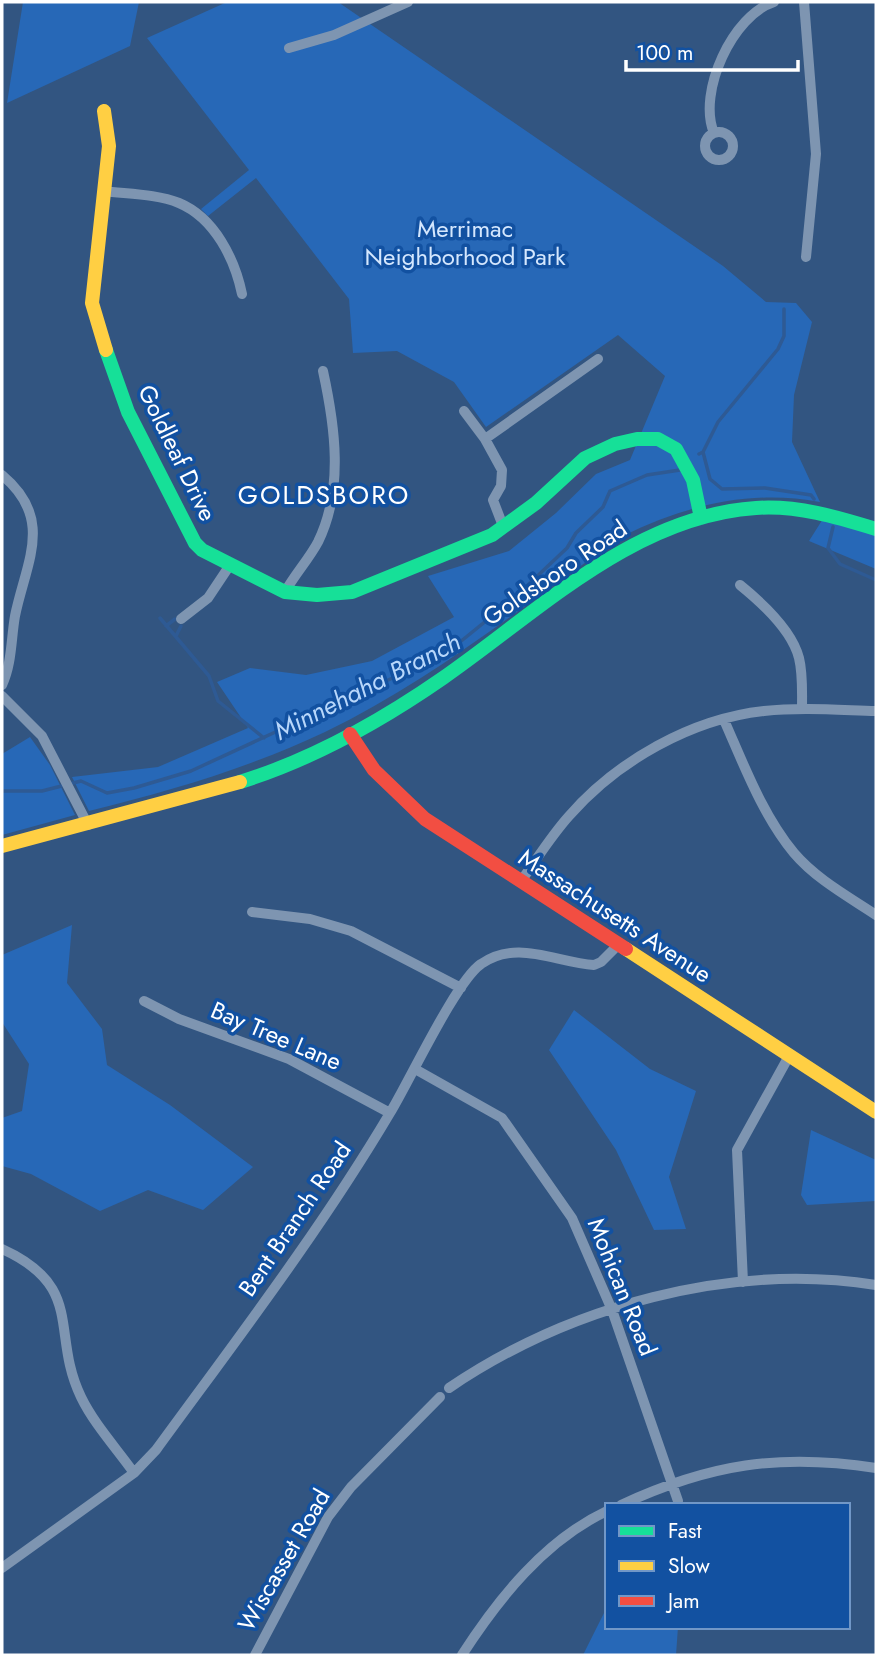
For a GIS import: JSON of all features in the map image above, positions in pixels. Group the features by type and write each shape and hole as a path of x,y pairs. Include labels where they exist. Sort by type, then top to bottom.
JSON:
{"main road":[{"name":"Goldleaf Drive","path":"104,111 108,146 92,303 94,316 128,412 195,543 230,565 285,592 327,595 352,592 419,563 466,547 536,503 585,458 615,444 637,439 657,439 676,449 693,480 701,518"},
{"name":"Goldsboro Road","path":"2,846 245,782 350,734 438,681 632,546 662,531 741,509 800,508 876,529"},
{"name":"Massachusetts Avenue","path":"350,734 363,757 387,787 425,819 876,1112"}],"street":[{"path":"289,48 334,35 408,2"},
{"path":"714,133 709,103 734,34 761,6 774,2"},
{"path":"804,2 816,154 806,257"},
{"path":"104,191 181,204 197,215 210,226 232,258 242,294"},
{"path":"485,439 597,359"},
{"path":"285,592 318,542 334,486 334,435 323,372"},
{"path":"464,411 485,439 502,470 501,486 493,500 503,526"},
{"path":"2,475 23,499 31,517 34,544 15,616 8,671 2,685"},
{"path":"181,619 208,598 230,565"},
{"path":"740,585 777,622 797,651 801,671 802,709"},
{"path":"2,696 41,736 88,824"},
{"path":"521,881 569,816 612,775 667,741 724,720 761,712 802,709 876,711"},
{"path":"724,720 766,811 796,855 832,886 876,915"},
{"path":"252,912 310,919 351,931 461,988"},
{"name":"Bent Branch Road","path":"2,1569 134,1473 156,1450 308,1242 390,1114 473,970 503,953 524,951 594,965 617,946"},
{"name":"Bay Tree Lane","path":"144,1001 179,1019 289,1059 390,1114"},
{"path":"743,1282 737,1150 789,1056"},
{"name":"Mohican Road","path":"415,1069 502,1118 572,1218 612,1310 678,1501"},
{"path":"2,1249 33,1266 48,1282 63,1310 72,1368 81,1397 134,1473"},
{"path":"449,1388 481,1367 549,1331 612,1310 683,1291 743,1282 802,1278 876,1285"},
{"name":"Wiscasset Road","path":"255,1655 328,1517 351,1487 440,1396"},
{"path":"625,1503 671,1481 761,1463 840,1462 876,1468"},
{"path":"462,1655 507,1593 540,1559 569,1534 605,1512"}],"green space":[{"path":"23,2 139,2 130,46 7,103"},
{"name":"Merrimac Neighborhood Park","path":"227,2 338,2 723,266 766,302 796,303 812,322 794,395 792,442 820,502 769,497 719,502 647,525 623,536 441,665 325,732 209,778 89,811 72,777 158,767 248,728 217,682 250,668 306,675 372,661 454,617 428,576 509,551 556,513 596,474 630,460 665,376 618,335 486,427 454,382 397,351 353,353 349,299 256,178 208,216 201,209 249,170 147,38"},
{"path":"826,514 876,529 876,569 809,541"},
{"path":"30,737 50,765 75,815 2,835 2,754"},
{"path":"72,925 67,983 102,1029 107,1065 170,1105 253,1167 203,1210 148,1190 100,1211 31,1174 2,1166 2,1118 22,1111 29,1064 2,1022 2,955"},
{"path":"574,1010 650,1069 696,1091 669,1177 686,1229 654,1230 616,1150 549,1050"},
{"path":"811,1130 876,1160 876,1201 807,1205 801,1195"},
{"path":"605,1611 605,1629 678,1629 676,1655 583,1655"}],"waterway":[{"path":"703,452 718,422 778,349 784,336 784,309"},
{"name":"Minnehaha Branch","path":"699,454 703,452 710,479 722,489 765,488 811,495 814,499"},
{"name":"Minnehaha Branch","path":"2,791 42,791 81,781 107,793 134,788 191,771 399,675 460,642 513,599 567,548 576,533 603,507 610,491 647,475 680,470"},
{"name":"Minnehaha Branch","path":"833,527 828,548 840,564 876,580"},
{"path":"160,618 209,676 218,701 264,738"},
{"path":"166,626 175,619"},
{"path":"176,636 181,626"}],"traffic: fast":[{"path":"106,350 128,412 195,543 202,550 285,592 317,595 352,592 492,535 536,503 585,458 615,444 637,439 658,439 676,449 693,480 701,518"},
{"path":"240,782 293,763 370,724 443,678 589,571 628,548 669,529 711,515 756,508 787,508 817,513 876,529"}],"traffic: slow":[{"path":"104,111 109,146 92,303 106,350"},
{"path":"2,846 240,782"},
{"path":"626,949 876,1112"}],"traffic: jam":[{"path":"350,734 374,770 425,819 626,949"}],"district":[{"name":"GOLDSBORO","path":"324,495"}]}
